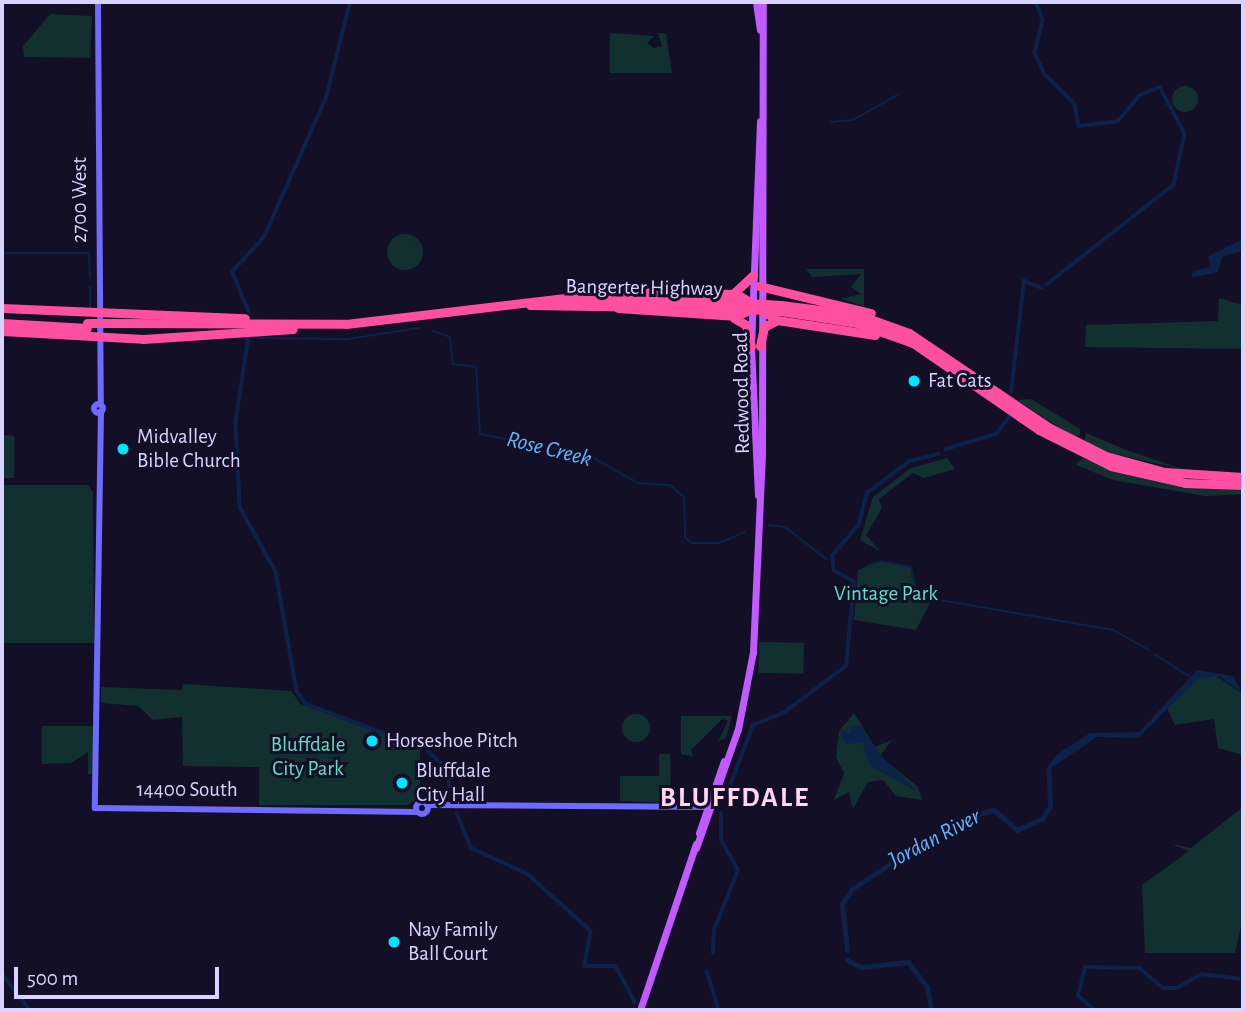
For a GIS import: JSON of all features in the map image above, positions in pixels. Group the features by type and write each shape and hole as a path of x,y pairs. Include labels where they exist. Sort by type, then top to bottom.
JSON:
{"highway":[{"path":"521,300 614,290 724,293 742,290 753,275"},
{"path":"759,286 780,308"},
{"path":"724,293 755,307 780,308"},
{"name":"Bangerter Highway","path":"108,326 319,324 521,300 729,308"},
{"name":"Bangerter Highway","path":"2,323 302,329 536,305 780,308 883,322 938,348 1072,445"},
{"path":"2,308 319,324"},
{"path":"729,308 780,308"},
{"path":"729,308 745,324 755,346"},
{"path":"755,346 764,327 780,308"},
{"name":"Bangerter Highway","path":"780,308 881,330 956,368 1072,445 1155,479 1243,485"},
{"name":"Bangerter Highway","path":"2,317 87,325"},
{"path":"2,331 97,339 302,329"},
{"name":"Bangerter Highway","path":"1088,452 1165,472 1243,477"}],"main road":[{"name":"2700 West","path":"95,808 98,2"},
{"name":"Redwood Road","path":"756,2 760,30"},
{"name":"Redwood Road","path":"755,307 759,286 760,30 763,2"},
{"name":"Redwood Road","path":"640,1010 745,702 758,495 753,264 760,121"},
{"path":"418,808 711,807"},
{"name":"14400 South","path":"95,808 418,808"},
{"path":"418,808 427,809"}],"green space":[{"path":"50,14 92,16 90,58 24,57 23,46"},
{"path":"610,33 654,36 647,43 654,48 662,46 658,33 666,33 672,73 610,73"},
{"path":"1185,86 1194,90 1198,99 1194,108 1185,112 1176,108 1172,99 1176,90"},
{"path":"405,234 418,239 423,252 418,265 405,270 392,265 387,252 392,239"},
{"path":"806,269 864,269 864,306 840,299 861,294 851,287 861,274 812,277"},
{"path":"1219,298 1243,305 1243,349 1085,347 1086,325 1218,321"},
{"path":"1031,399 1080,429 1080,435 1074,437 1017,400"},
{"path":"1086,433 1185,470 1111,453 1084,443"},
{"path":"4,435 14,436 14,478 2,478"},
{"path":"947,458 955,469 924,478 913,473 879,499 882,508 866,535 881,552 860,540 873,497 911,468"},
{"path":"1082,458 1153,481 1243,487 1243,494 1205,496 1113,480 1076,465"},
{"path":"2,485 88,485 93,492 94,643 2,643"},
{"name":"Vintage Park","path":"882,561 910,568 916,594 932,599 916,630 854,620 858,570"},
{"path":"759,642 804,643 803,674 758,673"},
{"path":"1213,674 1243,694 1243,755 1218,748 1214,719 1175,725 1167,708 1199,678"},
{"name":"Bluffdale City Park","path":"183,684 291,691 301,704 420,748 420,797 408,805 259,805 259,767 183,766 182,717 153,720 138,706 101,703 101,687 182,690"},
{"path":"854,713 875,747 892,740 880,756 918,787 922,800 896,796 883,780 868,782 853,809 849,792 834,800 844,773 836,757 839,731"},
{"path":"636,714 646,718 650,728 646,738 636,742 626,738 622,728 626,718"},
{"path":"681,716 732,716 726,738 718,741 728,721 723,718 691,750 693,756 681,754"},
{"path":"42,726 94,726 93,774 88,774 88,752 71,763 42,764"},
{"path":"659,754 670,754 671,803 620,801 620,776 659,776"},
{"path":"1243,807 1243,917 1235,953 1145,953 1142,885 1189,851 1171,844 1191,848"}],"water":[{"path":"1243,239 1243,251 1222,257 1218,272 1191,278 1193,271 1210,267 1208,256"},
{"path":"1197,670 1233,676 1243,694 1219,676 1199,678 1138,738 1097,737 1044,773 1056,755 1090,733 1139,732"},
{"path":"861,726 880,755 917,791 870,766 862,742 845,744 841,730 850,734 850,727"}],"waterway":[{"path":"249,313 232,272 264,237 326,98 350,2"},
{"path":"1036,2 1043,19 1035,53 1045,74 1075,104 1079,126 1118,121 1140,95 1160,87 1185,134 1174,185 1047,285"},
{"path":"831,122 853,120 899,94"},
{"name":"Rose Creek","path":"2,253 89,253 90,278"},
{"path":"1011,392 1024,281 1042,288"},
{"name":"Rose Creek","path":"90,287 90,307"},
{"name":"Rose Creek","path":"257,338 347,339 419,328"},
{"name":"Rose Creek","path":"433,331 450,337 453,364 476,367 480,434 588,455 638,483 670,485 684,497 685,537 692,543 719,543 745,532"},
{"path":"249,336 236,422 240,507 276,572 297,691 306,704 417,745"},
{"name":"Rose Creek","path":"109,342 240,337"},
{"path":"946,449 996,434 1010,416"},
{"path":"725,799 753,725 785,712 846,666 854,582 834,571 832,556 859,524 867,493 910,461 938,454"},
{"name":"Rose Creek","path":"769,525 785,527 826,559"},
{"name":"Rose Creek","path":"867,566 881,561 911,567 916,593 932,598"},
{"name":"Rose Creek","path":"940,600 1113,630 1149,650"},
{"name":"Rose Creek","path":"1154,654 1189,676"},
{"path":"428,751 445,767 455,805"},
{"name":"Jordan River","path":"847,950 842,904 852,889 956,820 994,810 1017,830 1042,819 1050,806 1049,768"},
{"path":"457,813 471,848 528,874 591,931 585,966 616,966 635,1002"},
{"path":"713,953 714,930 738,870 721,840 721,813"},
{"name":"Jordan River","path":"847,960 861,967 908,962 927,987 931,1010"},
{"path":"1094,1010 1078,996 1085,967 1140,968 1163,988 1177,988 1201,974 1243,979"},
{"path":"707,971 719,1010"},
{"path":"2,973 30,1010"}],"place":[{"name":"Fat Cats","path":"914,381"},
{"name":"Midvalley Bible Church","path":"123,449"},
{"name":"Horseshoe Pitch","path":"372,741"},
{"name":"Bluffdale City Hall","path":"402,783"},
{"name":"Nay Family Ball Court","path":"394,942"}],"district":[{"name":"BLUFFDALE","path":"735,798"}]}
